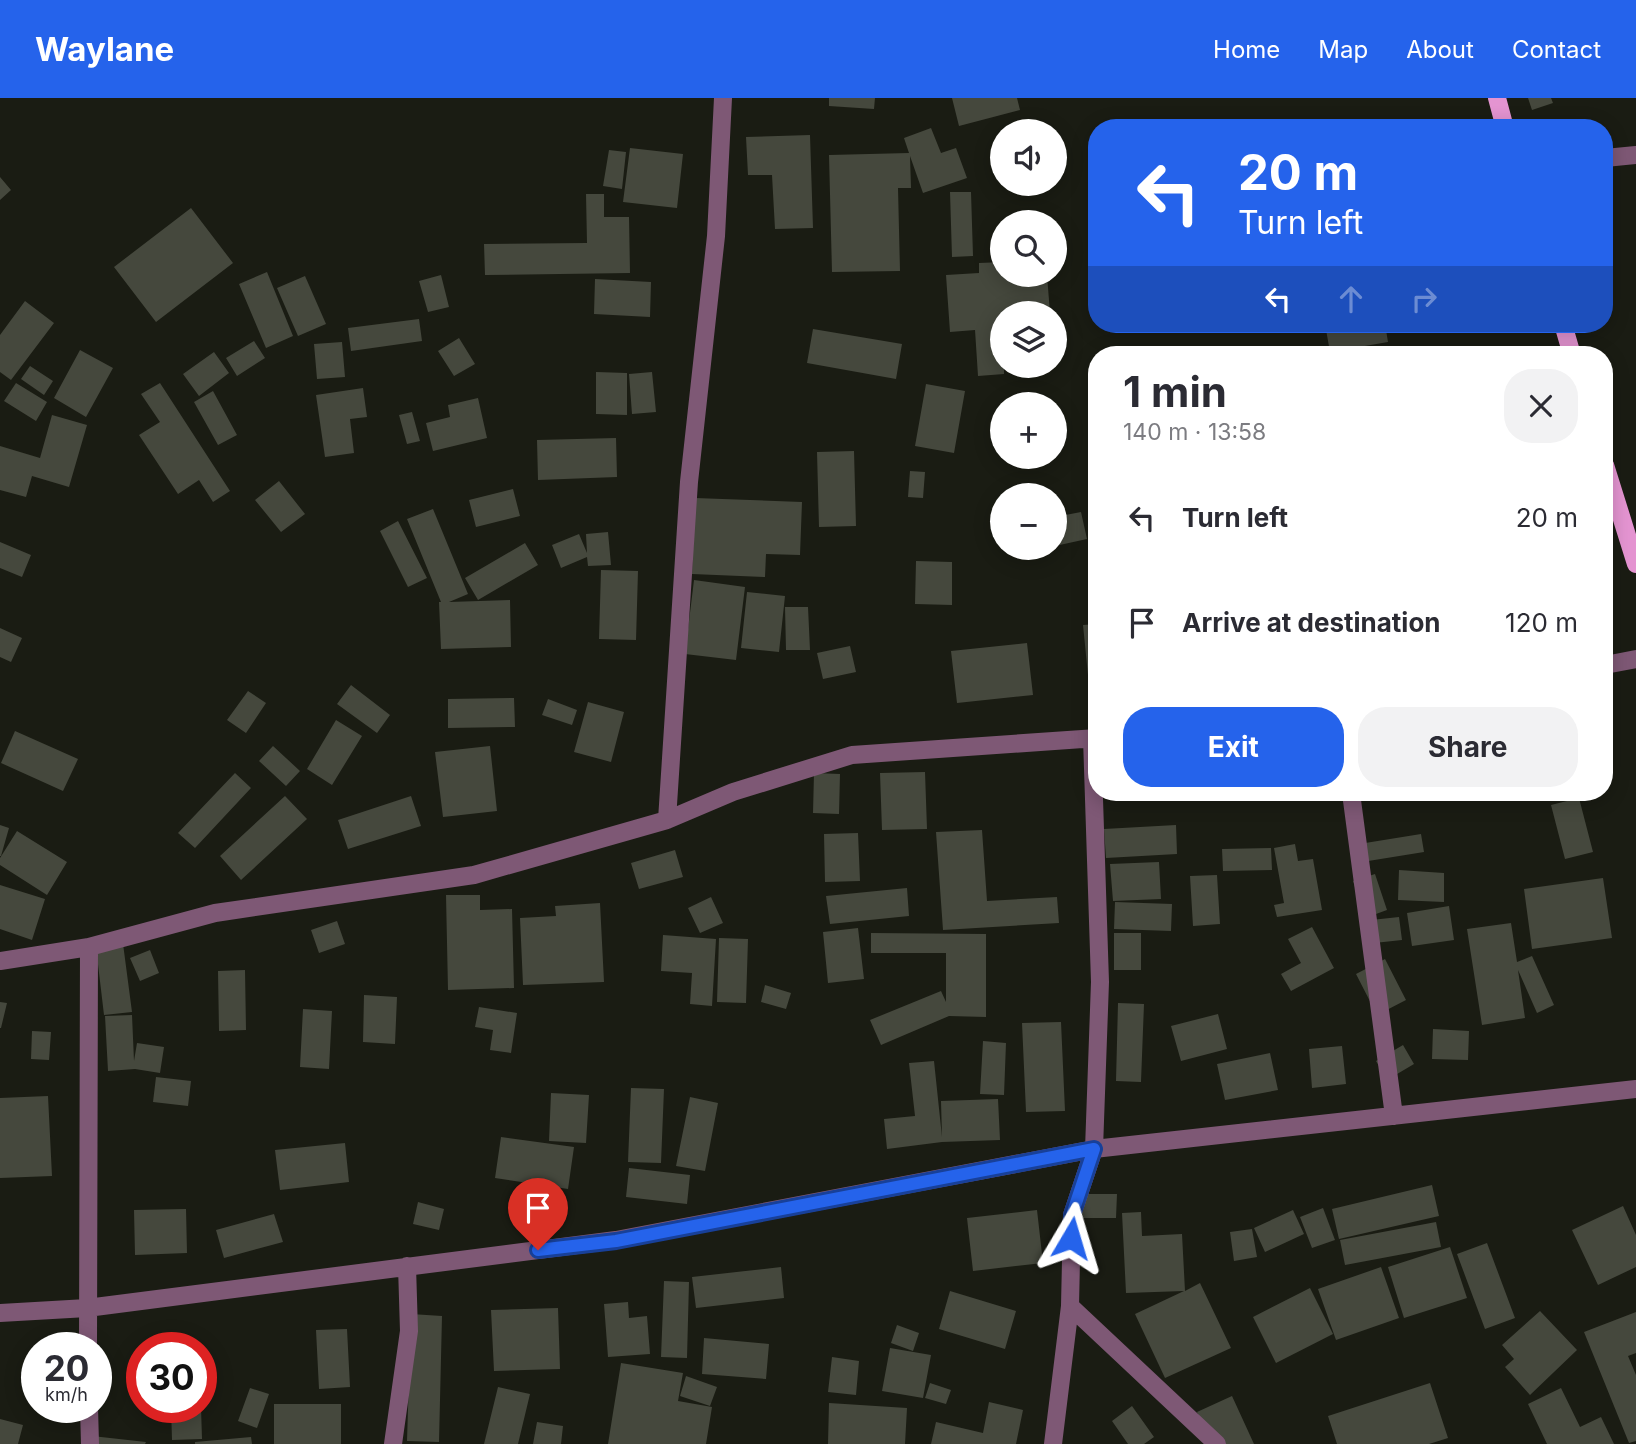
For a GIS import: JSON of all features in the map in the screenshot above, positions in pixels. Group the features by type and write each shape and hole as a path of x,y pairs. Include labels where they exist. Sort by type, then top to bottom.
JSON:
{"main road":[{"path":"1497,98 1503,119"},
{"path":"1613,491 1636,564"}],"street":[{"path":"667,820 689,482 716,236 723,98"},
{"path":"1613,157 1636,155"},
{"path":"1613,663 1636,659"},
{"path":"0,961 89,947 215,913 474,875 667,820 733,792 852,755 1088,738"},
{"path":"1053,1444 1070,1306 1072,1215 1094,1149 1100,982 1096,801"},
{"path":"1352,801 1394,1115"},
{"path":"88,1332 89,947"},
{"path":"0,1313 87,1308 616,1241 1094,1149 1636,1089"},
{"path":"393,1444 410,1331 407,1266"},
{"path":"1070,1306 1217,1444"},
{"path":"89,1423 90,1444"}],"building":[{"path":"829,98 875,98 874,109 829,106"},
{"path":"952,98 1017,98 1020,110 959,126"},
{"path":"1528,98 1551,98 1553,103 1532,110"},
{"path":"931,128 941,153 956,148 967,178 923,193 910,156 911,188 898,188 900,271 832,272 829,155 909,153 904,138"},
{"path":"810,135 813,228 775,229 772,175 748,175 746,137"},
{"path":"630,148 683,154 677,208 623,202"},
{"path":"609,150 626,152 622,189 603,186"},
{"path":"0,177 11,190 0,200"},
{"path":"950,192 971,192 973,256 952,257"},
{"path":"586,194 604,194 604,217 629,217 630,273 485,275 484,244 587,243"},
{"path":"191,208 233,263 156,322 114,267"},
{"path":"979,263 990,263 990,287 1048,287 1049,301 990,301 990,375 978,376 975,330 950,332 946,275 979,273"},
{"path":"267,272 293,336 266,348 239,284"},
{"path":"441,275 449,307 428,312 419,281"},
{"path":"305,276 326,324 298,336 277,288"},
{"path":"595,279 651,282 650,317 594,314"},
{"path":"25,301 54,323 11,380 0,372 0,335"},
{"path":"419,319 422,341 351,351 348,328"},
{"path":"813,329 902,344 896,379 807,363"},
{"path":"1327,333 1386,333 1388,342 1365,346 1329,346"},
{"path":"459,338 475,364 454,376 438,351"},
{"path":"254,341 265,358 237,376 226,358"},
{"path":"342,342 345,377 317,379 314,344"},
{"path":"80,350 113,368 86,417 54,398"},
{"path":"214,352 229,373 199,396 183,374"},
{"path":"30,366 53,381 44,395 21,379"},
{"path":"596,372 627,373 627,415 596,414"},
{"path":"652,372 656,412 632,414 629,374"},
{"path":"16,383 47,402 36,421 4,401"},
{"path":"160,383 230,491 213,502 199,480 178,494 139,435 160,422 141,394"},
{"path":"926,384 965,391 954,453 915,446"},
{"path":"363,388 367,417 350,419 354,453 325,457 316,395"},
{"path":"213,391 237,435 218,445 194,402"},
{"path":"478,398 487,438 433,451 426,423 450,417 448,405"},
{"path":"412,412 420,441 407,444 399,415"},
{"path":"52,415 87,425 69,487 32,476 26,497 0,490 0,446 40,458"},
{"path":"616,438 617,477 538,480 537,440"},
{"path":"854,451 856,526 819,527 817,452"},
{"path":"910,471 925,472 923,498 908,497"},
{"path":"279,481 305,514 281,532 255,500"},
{"path":"513,489 520,516 476,527 469,500"},
{"path":"695,498 802,502 800,555 766,554 765,577 692,574"},
{"path":"433,509 468,594 449,602 510,600 511,647 441,649 441,602 407,519"},
{"path":"1081,512 1087,539 1067,543 1067,515"},
{"path":"398,521 427,578 408,587 380,531"},
{"path":"608,532 611,565 588,566 587,557 561,568 552,545 579,534 587,553 586,534"},
{"path":"0,542 31,555 22,577 0,568"},
{"path":"525,543 538,565 478,600 465,578"},
{"path":"916,561 952,562 952,605 915,604"},
{"path":"601,570 638,571 636,640 599,639"},
{"path":"694,580 745,587 736,660 685,654"},
{"path":"747,592 785,596 779,652 741,648"},
{"path":"785,607 808,607 810,650 786,650"},
{"path":"1083,625 1088,625 1088,675"},
{"path":"0,628 22,638 11,662 0,657"},
{"path":"1027,643 1033,695 957,703 951,651"},
{"path":"850,646 856,672 823,679 817,653"},
{"path":"351,685 390,715 377,733 337,704"},
{"path":"248,691 266,703 246,733 227,720"},
{"path":"514,698 515,727 448,728 448,699"},
{"path":"548,699 577,710 572,725 542,715"},
{"path":"588,702 624,712 611,762 574,752"},
{"path":"336,720 362,736 332,785 307,769"},
{"path":"15,731 78,759 63,791 1,763"},
{"path":"273,746 300,771 286,786 259,761"},
{"path":"490,746 497,811 443,817 435,752"},
{"path":"925,772 927,829 882,830 880,773"},
{"path":"235,773 251,788 195,848 178,833"},
{"path":"814,773 840,774 839,814 813,813"},
{"path":"285,796 307,819 241,880 220,856"},
{"path":"411,796 421,826 348,849 338,820"},
{"path":"1580,801 1593,852 1565,859 1551,805"},
{"path":"0,825 9,828 1,856 0,856"},
{"path":"1176,825 1177,854 1106,858 1104,829"},
{"path":"982,830 987,901 1057,897 1059,923 943,930 936,832"},
{"path":"17,831 67,862 47,895 0,865 0,858"},
{"path":"858,833 860,881 825,882 824,834"},
{"path":"1421,834 1424,852 1362,862 1359,844"},
{"path":"1295,844 1298,861 1313,859 1322,910 1277,917 1274,905 1284,903 1274,848"},
{"path":"1271,848 1272,870 1223,871 1222,849"},
{"path":"675,850 683,877 639,889 631,863"},
{"path":"1159,862 1161,899 1113,901 1110,864"},
{"path":"1399,870 1444,873 1444,902 1398,900"},
{"path":"1375,874 1387,910 1365,918 1353,881"},
{"path":"1217,875 1220,924 1193,926 1190,876"},
{"path":"1603,878 1612,938 1532,949 1524,889"},
{"path":"0,885 45,899 32,940 0,929"},
{"path":"907,888 909,916 830,924 826,896"},
{"path":"446,895 480,895 480,910 512,909 514,988 448,990"},
{"path":"711,897 723,923 700,933 688,908"},
{"path":"1115,902 1172,904 1171,931 1114,929"},
{"path":"600,903 604,982 523,985 520,918 556,916 555,906"},
{"path":"1449,906 1454,940 1412,946 1407,913"},
{"path":"1399,917 1402,940 1365,944 1362,921"},
{"path":"337,921 345,944 319,953 311,930"},
{"path":"1511,923 1517,962 1532,956 1554,1005 1537,1013 1518,970 1525,1018 1482,1025 1467,929"},
{"path":"1312,927 1334,968 1291,991 1281,974 1301,963 1288,939"},
{"path":"858,928 864,979 828,983 823,932"},
{"path":"871,933 986,934 986,1017 949,1016 881,1045 870,1020 941,991 946,1002 946,953 871,953"},
{"path":"1114,933 1141,933 1141,970 1114,970"},
{"path":"663,935 716,939 712,1006 690,1004 692,973 661,971"},
{"path":"122,936 132,1012 104,1015 95,939"},
{"path":"719,938 748,939 746,1003 717,1002"},
{"path":"150,950 159,973 140,981 130,958"},
{"path":"1385,959 1406,1000 1377,1015 1356,974"},
{"path":"245,970 246,1030 219,1031 218,971"},
{"path":"765,985 791,993 786,1009 761,1002"},
{"path":"364,995 397,997 395,1044 363,1042"},
{"path":"0,1002 7,1003 1,1028 0,1028"},
{"path":"1118,1003 1144,1004 1141,1082 1116,1081"},
{"path":"479,1007 517,1013 511,1053 490,1050 493,1030 475,1027"},
{"path":"303,1009 332,1011 329,1069 300,1067"},
{"path":"1218,1014 1227,1049 1181,1061 1171,1026"},
{"path":"132,1015 134,1061 137,1043 164,1047 160,1073 135,1069 108,1071 105,1016"},
{"path":"1061,1022 1065,1111 1026,1112 1022,1023"},
{"path":"1433,1029 1469,1031 1468,1060 1432,1059"},
{"path":"32,1031 51,1032 49,1060 31,1059"},
{"path":"983,1041 1006,1043 1004,1095 980,1094"},
{"path":"1403,1045 1414,1064 1387,1080 1376,1061"},
{"path":"1342,1046 1346,1084 1312,1088 1309,1049"},
{"path":"1270,1053 1278,1090 1225,1100 1217,1064"},
{"path":"934,1061 942,1137 941,1101 998,1099 1000,1140 942,1142 887,1149 884,1119 915,1116 909,1063"},
{"path":"156,1077 191,1081 188,1106 153,1102"},
{"path":"631,1088 664,1089 661,1163 628,1162"},
{"path":"551,1093 589,1095 586,1143 549,1141"},
{"path":"48,1096 52,1176 0,1178 0,1098"},
{"path":"690,1097 718,1103 705,1171 676,1166"},
{"path":"501,1137 574,1147 568,1189 495,1178"},
{"path":"345,1143 349,1182 280,1190 275,1150"},
{"path":"629,1168 690,1175 687,1204 626,1197"},
{"path":"1432,1185 1439,1216 1339,1239 1332,1209"},
{"path":"1077,1194 1117,1194 1116,1218 1076,1218"},
{"path":"418,1202 444,1209 439,1230 413,1224"},
{"path":"1623,1206 1636,1235 1636,1267 1598,1285 1572,1230"},
{"path":"1323,1208 1335,1240 1312,1248 1300,1217"},
{"path":"186,1209 187,1253 135,1255 134,1210"},
{"path":"1037,1210 1043,1263 973,1271 967,1218"},
{"path":"1293,1210 1304,1234 1265,1252 1254,1228"},
{"path":"1141,1212 1142,1236 1182,1234 1185,1291 1200,1283 1231,1348 1165,1378 1135,1314 1184,1291 1126,1293 1122,1213"},
{"path":"274,1214 283,1242 224,1258 216,1230"},
{"path":"1436,1222 1441,1247 1345,1265 1340,1240"},
{"path":"1252,1229 1257,1257 1234,1261 1230,1232"},
{"path":"1487,1243 1515,1318 1485,1329 1457,1254"},
{"path":"1450,1247 1467,1298 1404,1318 1388,1267"},
{"path":"781,1267 784,1298 696,1308 692,1277"},
{"path":"1381,1267 1399,1318 1336,1340 1318,1289"},
{"path":"664,1281 689,1282 687,1358 661,1357"},
{"path":"1310,1288 1333,1334 1276,1363 1253,1317"},
{"path":"950,1291 1016,1311 1005,1349 939,1329"},
{"path":"628,1302 629,1318 647,1316 650,1354 608,1357 604,1304"},
{"path":"558,1308 560,1369 494,1371 491,1310"},
{"path":"1540,1311 1577,1350 1530,1395 1505,1367 1514,1359 1502,1345"},
{"path":"1636,1312 1636,1353 1628,1356 1636,1375 1636,1441 1629,1443 1584,1332"},
{"path":"411,1314 442,1316 439,1442 407,1441"},
{"path":"897,1325 919,1333 913,1351 891,1343"},
{"path":"347,1329 350,1387 319,1389 316,1330"},
{"path":"704,1338 769,1344 766,1379 702,1374"},
{"path":"890,1348 931,1355 923,1398 882,1391"},
{"path":"832,1357 859,1361 856,1395 828,1392"},
{"path":"621,1363 683,1373 678,1401 712,1407 706,1444 608,1444"},
{"path":"686,1376 717,1387 710,1406 680,1396"},
{"path":"930,1383 951,1390 946,1404 925,1398"},
{"path":"1430,1383 1448,1438 1429,1444 1337,1444 1328,1416"},
{"path":"498,1387 530,1394 518,1444 484,1444"},
{"path":"250,1388 269,1394 257,1428 238,1421"},
{"path":"1561,1388 1580,1427 1601,1417 1614,1444 1547,1444 1528,1404"},
{"path":"1232,1396 1254,1444 1212,1444 1197,1412"},
{"path":"989,1402 1023,1410 1016,1444 931,1444 936,1422 983,1433"},
{"path":"829,1403 907,1408 905,1444 828,1444"},
{"path":"274,1404 341,1404 341,1444 274,1444"},
{"path":"1132,1406 1154,1437 1144,1444 1128,1444 1112,1421"},
{"path":"0,1419 23,1425 18,1444 0,1444"},
{"path":"537,1422 563,1426 561,1444 533,1444"},
{"path":"171,1423 202,1423 202,1439 172,1440"},
{"path":"92,1436 146,1442 91,1444"},
{"path":"251,1437 252,1444 195,1444 195,1442"}],"route":[{"path":"538,1250 616,1241 1094,1149 1072,1215 1071,1238"}]}
